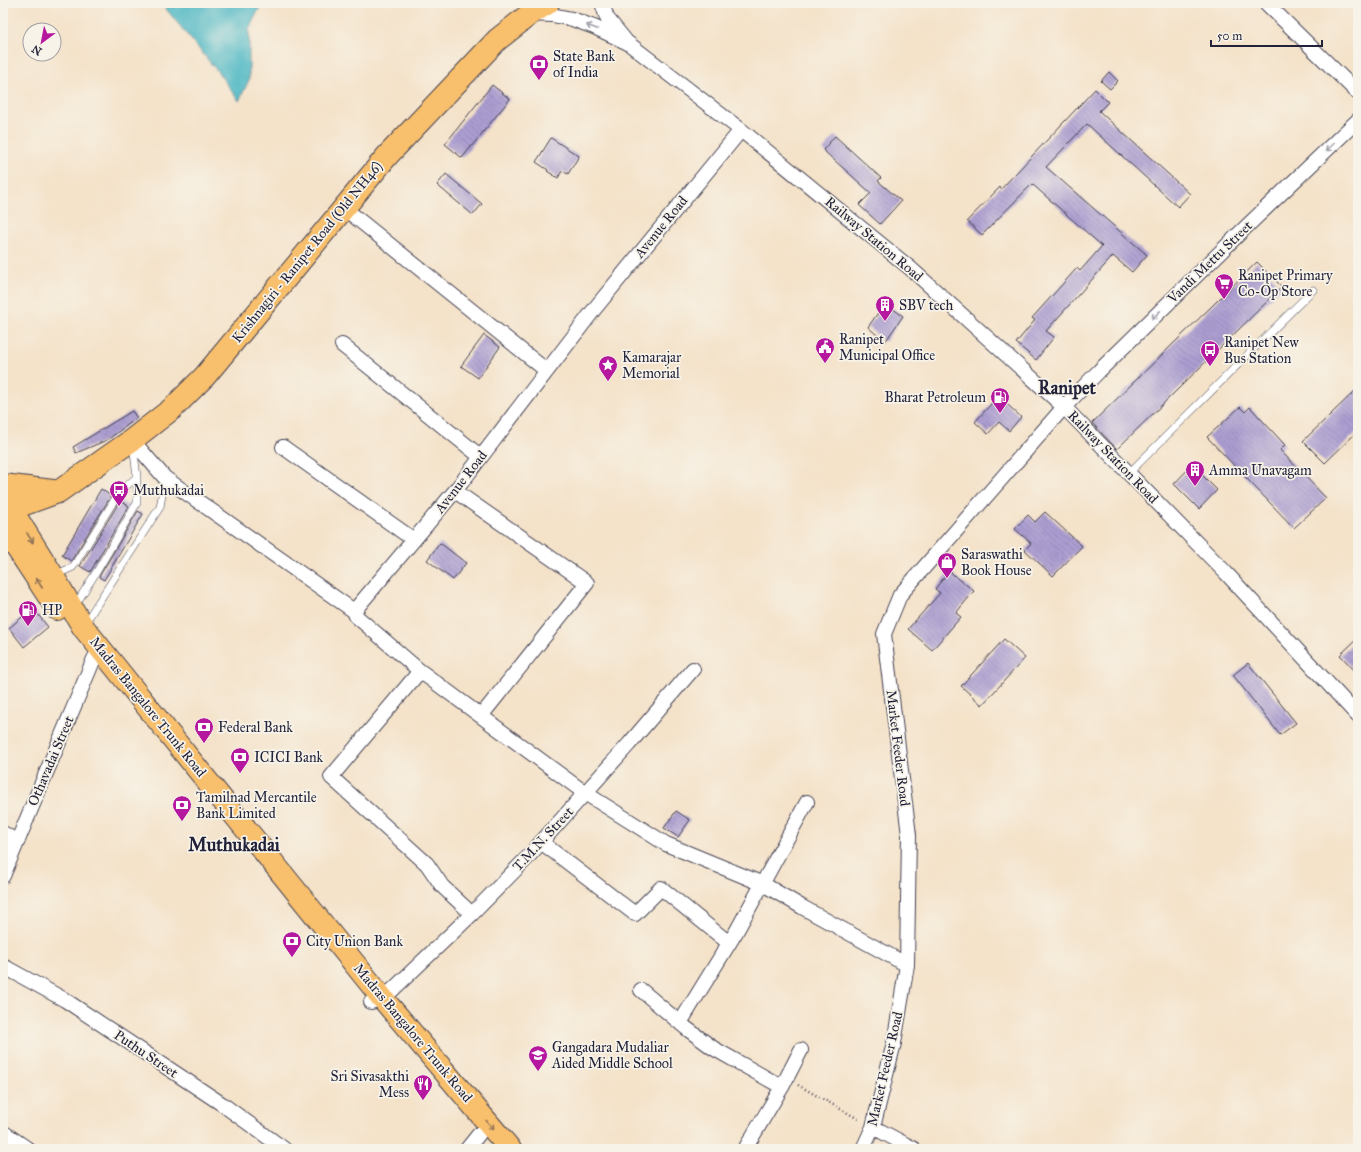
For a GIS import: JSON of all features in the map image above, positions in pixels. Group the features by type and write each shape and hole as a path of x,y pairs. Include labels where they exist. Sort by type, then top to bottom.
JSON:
{"main road":[{"name":"Krishnagiri - Ranipet Road (Old NH46)","path":"5,509 58,492 132,440 172,408 205,376 386,156 492,46 539,8"},
{"path":"3,485 58,492"},
{"path":"5,509 63,619 97,654"},
{"name":"Madras Bangalore Trunk Road","path":"5,509 53,576 97,654 377,1000 460,1100 490,1124 510,1149"},
{"name":"Madras Bangalore Trunk Road","path":"460,1100 479,1144"}],"street":[{"path":"602,3 607,18 628,43"},
{"path":"1266,3 1358,93"},
{"name":"Railway Station Road","path":"539,8 552,15 572,19 594,27 628,43 741,130 910,268 1064,407 1226,573 1358,716"},
{"name":"Vandi Mettu Street","path":"1064,407 1104,365 1240,232 1358,120"},
{"name":"Avenue Road","path":"354,611 455,491 596,307 741,130"},
{"path":"344,208 547,371"},
{"path":"342,345 481,457"},
{"name":"Market Feeder Road","path":"863,1149 873,1126 894,1043 906,965 909,835 884,634 900,595 1064,407"},
{"path":"132,440 165,478 354,611 356,616 420,671 585,793 666,844 762,884 906,965"},
{"path":"283,447 414,540"},
{"path":"455,491 587,583 481,716"},
{"name":"Othavadai Street","path":"3,876 97,654"},
{"name":"T.M.N. Street","path":"377,1000 472,914 541,842 629,744 693,669"},
{"path":"420,671 331,777 427,864 442,886 472,914"},
{"path":"680,1023 729,943 807,802"},
{"path":"3,833 17,842"},
{"path":"541,842 635,914 661,888 729,943"},
{"name":"Puthu Street","path":"3,966 65,1000 222,1104 284,1149"},
{"path":"641,990 680,1023 713,1048 784,1083"},
{"path":"745,1149 784,1083 801,1050"},
{"path":"873,1126 914,1149"},
{"path":"3,1132 28,1149"}],"lane":[{"path":"1129,473 1313,290"},
{"path":"77,618 97,571 137,503 137,476 132,440"},
{"path":"53,576 73,567 120,491 137,476"},
{"path":"77,618 160,507 165,478"}],"path":[{"path":"784,1083 873,1126"}],"water":[{"path":"161,3 262,3 249,29 249,80 239,101 218,72"}],"building":[{"path":"1109,72 1118,81 1110,89 1101,81"},
{"path":"492,85 510,99 462,158 445,144"},
{"path":"1095,89 1108,102 1099,111 1190,194 1178,207 1087,124 1046,167 1147,255 1132,272 1113,256 1046,331 1054,337 1036,360 1016,343 1035,320 1032,318 1077,268 1080,271 1102,246 1032,184 982,235 967,221 1000,187 1001,189"},
{"path":"835,136 881,178 878,181 901,201 880,224 859,205 871,193 823,150"},
{"path":"551,138 579,156 568,174 562,171 558,178 536,162"},
{"path":"446,174 482,204 473,215 437,185"},
{"path":"1257,262 1282,287 1117,449 1092,423"},
{"name":"SBV tech","path":"885,303 903,316 885,342 868,327"},
{"path":"484,335 500,347 478,378 461,366"},
{"path":"1358,388 1358,431 1325,463 1303,441"},
{"path":"998,396 1021,417 1009,431 999,422 988,434 975,422"},
{"path":"1240,407 1245,412 1250,407 1285,445 1280,450 1326,498 1294,528 1207,437"},
{"path":"132,411 137,418 107,440 76,453 73,447"},
{"name":"Amma Unavagam","path":"1192,465 1217,490 1199,509 1174,484"},
{"path":"101,489 111,496 71,561 62,555"},
{"path":"120,501 129,506 90,572 80,566"},
{"path":"138,511 143,514 104,580 99,577"},
{"path":"1045,512 1082,546 1053,576 1025,550 1031,543 1015,529 1028,515 1035,522"},
{"path":"440,543 466,563 453,580 427,560"},
{"path":"949,571 974,591 956,613 961,617 932,650 908,629 940,593 935,589"},
{"name":"HP","path":"33,608 48,627 24,647 9,628"},
{"path":"1358,638 1358,674 1340,655"},
{"path":"1004,639 1025,658 982,705 961,686"},
{"path":"1248,663 1296,723 1280,735 1233,675"},
{"path":"676,811 690,820 678,837 664,828"}],"place":[{"name":"State Bank of India","path":"539,81"},
{"name":"Ranipet Primary Co-Op Store","path":"1224,300"},
{"name":"SBV tech","path":"885,322"},
{"name":"Ranipet Municipal Office","path":"825,364"},
{"name":"Ranipet New Bus Station","path":"1210,367"},
{"name":"Kamarajar Memorial","path":"608,382"},
{"name":"Bharat Petroleum","path":"1000,414"},
{"name":"Amma Unavagam","path":"1195,487"},
{"name":"Muthukadai","path":"119,507"},
{"name":"Saraswathi Book House","path":"947,579"},
{"name":"HP","path":"28,627"},
{"name":"Federal Bank","path":"204,744"},
{"name":"ICICI Bank","path":"240,774"},
{"name":"Tamilnad Mercantile Bank Limited","path":"182,822"},
{"name":"City Union Bank","path":"292,958"},
{"name":"Gangadara Mudaliar Aided Middle School","path":"538,1072"},
{"name":"Sri Sivasakthi Mess","path":"423,1101"}],"district":[{"name":"Ranipet","path":"1067,388"},
{"name":"Muthukadai","path":"234,845"}]}
